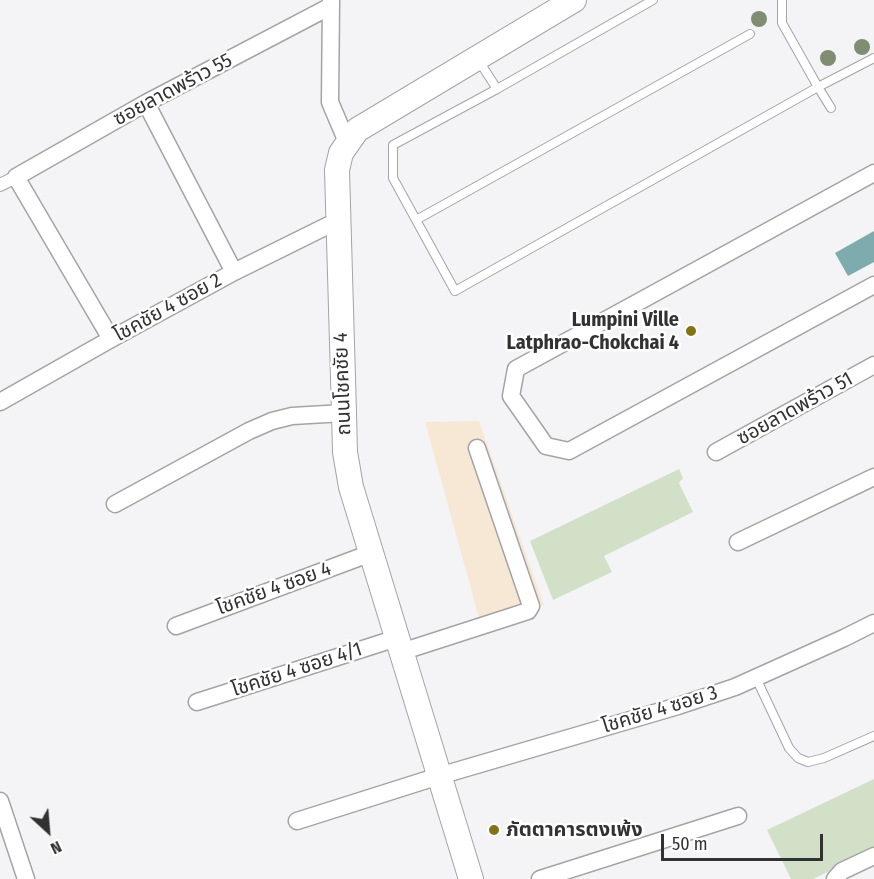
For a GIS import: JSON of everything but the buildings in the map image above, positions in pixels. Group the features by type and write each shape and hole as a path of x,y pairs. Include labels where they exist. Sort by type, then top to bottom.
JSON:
{"main road":[{"name":"ถนนโชคชัย 4","path":"471,879 351,487 345,452 337,170 341,153 357,130 574,0"}],"street":[{"name":"ซอยลาดพร้าว 55","path":"16,177 146,103 331,3"},
{"path":"331,3 330,102 347,142"},
{"path":"146,103 234,272"},
{"path":"874,173 516,369 511,396 546,446 569,451 874,285"},
{"path":"0,185 16,177 111,339"},
{"name":"โชคชัย 4 ซอย 2","path":"0,402 234,272 339,220"},
{"name":"ซอยลาดพร้าว 51","path":"716,452 874,365"},
{"path":"115,504 249,430 292,416 344,413"},
{"name":"โชคชัย 4 ซอย 4/1","path":"197,702 528,611 531,606 529,597 477,448"},
{"path":"738,542 874,477"},
{"name":"โชคชัย 4 ซอย 4","path":"176,626 371,553"},
{"name":"โชคชัย 4 ซอย 3","path":"297,821 735,687 874,623"},
{"path":"0,801 26,879"},
{"path":"540,879 738,816"},
{"path":"835,879 842,871 874,856"}],"lane":[{"path":"653,0 393,145 393,178 455,291 818,87 874,58"},
{"path":"782,0 782,23 831,108"},
{"path":"416,220 750,34"},
{"path":"477,58 497,89"},
{"path":"756,678 789,748 798,758 808,762 824,758 874,736"}],"shaded area":[{"path":"479,421 544,605 481,625 425,422"}],"green space":[{"path":"679,469 683,478 679,483 693,512 604,556 612,572 553,600 530,541"},
{"path":"874,779 874,850 813,879 791,879 767,830"}],"water":[{"path":"874,231 874,262 848,276 835,253"}],"place":[{"name":"Lumpini Ville Latphrao-Chokchai 4","path":"691,331"},
{"name":"ภัตตาคารตงเพ้ง","path":"494,830"}]}
